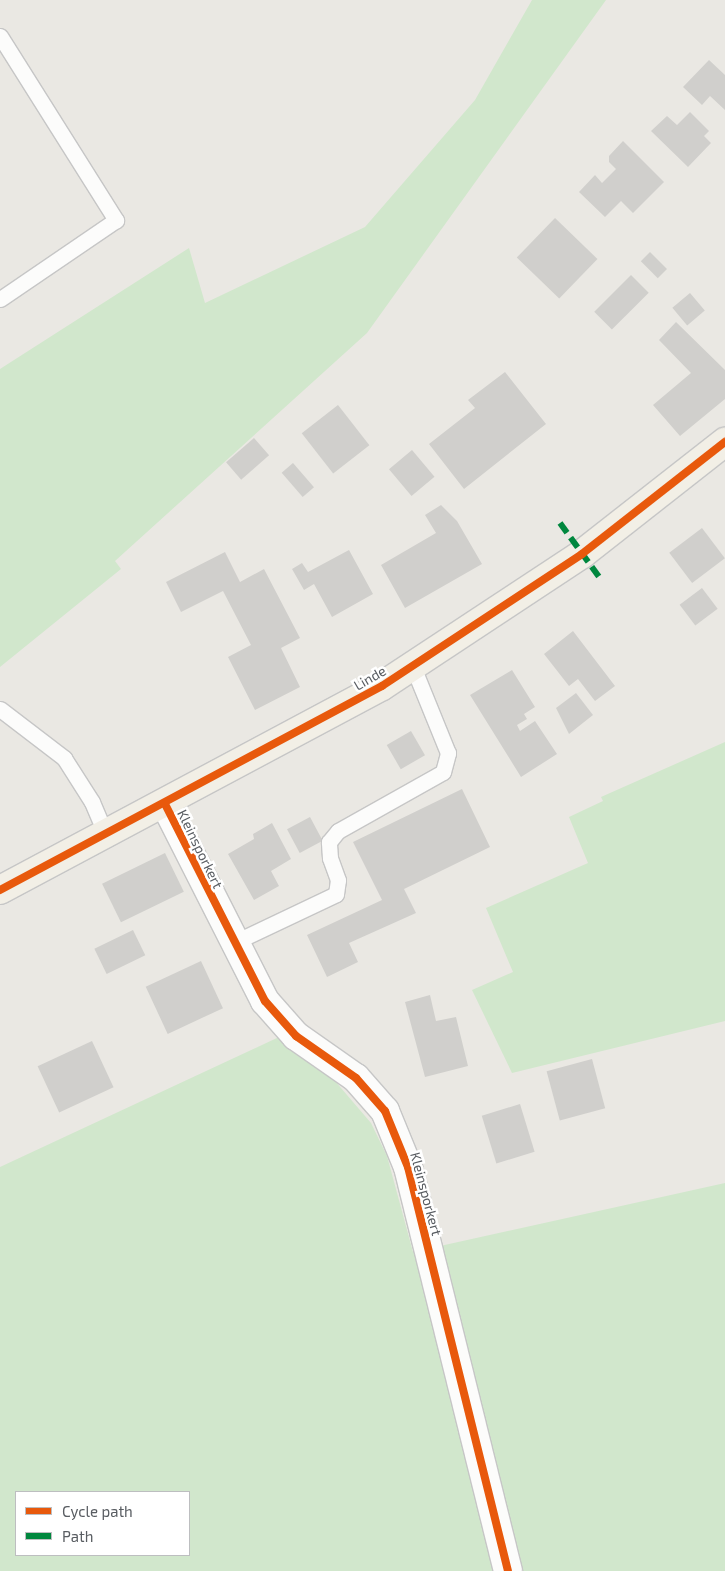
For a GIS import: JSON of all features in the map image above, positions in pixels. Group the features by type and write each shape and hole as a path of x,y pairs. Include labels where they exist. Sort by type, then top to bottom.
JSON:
{"main road":[{"name":"Linde","path":"0,890 164,804 413,667 582,554 725,442"}],"street":[{"name":"Kleinsporkert","path":"164,804 265,1001 296,1036 356,1078 385,1111 408,1167 508,1571"}],"lane":[{"path":"0,36 116,220 0,299"},
{"path":"234,942 336,894 338,880 330,858 329,842 338,831 443,772 448,753 413,667"},
{"path":"0,710 64,758 92,802 106,834"}],"green space":[{"path":"532,0 606,0 367,333 115,561 121,569 0,667 0,369 189,248 205,303 365,227 475,100"},
{"path":"725,742 725,1021 512,1073 472,990 513,972 486,908 588,863 569,817 603,801 601,797"},
{"path":"279,1037 335,1081 371,1123 387,1156 413,1252 725,1183 725,1571 0,1571 0,1167"}],"building":[{"path":"709,60 725,75 725,110 710,96 702,105 683,87"},
{"path":"690,112 709,131 704,136 711,143 688,167 651,131 667,116 677,125"},
{"path":"623,141 664,182 633,213 621,201 605,217 579,192 595,175 602,183 616,169 609,162 609,156"},
{"path":"555,218 597,259 559,299 517,258"},
{"path":"650,252 667,269 658,278 641,261"},
{"path":"631,275 649,293 612,329 594,312"},
{"path":"690,293 705,311 687,325 672,308"},
{"path":"676,322 725,370 725,399 680,436 653,405 691,373 659,340"},
{"path":"505,372 546,424 464,489 429,444 475,408 468,400"},
{"path":"338,405 369,445 333,474 302,433"},
{"path":"254,438 269,455 241,480 226,462"},
{"path":"412,450 434,477 412,496 389,469"},
{"path":"293,463 314,487 303,497 282,473"},
{"path":"441,505 457,521 482,564 405,608 381,565 436,533 425,515"},
{"path":"702,528 725,558 692,583 669,553"},
{"path":"349,550 373,594 332,617 314,584 304,590 292,569 302,563 308,572"},
{"path":"225,552 240,582 264,569 300,638 281,648 300,687 255,710 228,657 251,645 223,591 181,612 166,582"},
{"path":"702,588 718,609 695,626 680,605"},
{"path":"573,631 615,686 595,701 578,679 569,686 544,654"},
{"path":"512,670 535,707 524,714 527,719 517,725 520,731 535,721 557,754 521,777 470,695"},
{"path":"576,693 593,715 569,734 556,708"},
{"path":"411,731 425,755 401,769 387,745"},
{"path":"462,789 490,847 404,889 416,913 349,943 358,962 327,977 307,935 382,900 353,842"},
{"path":"310,817 323,841 300,853 287,829"},
{"path":"272,823 291,859 271,871 279,886 254,900 228,854 254,839 253,834"},
{"path":"165,853 184,892 121,922 102,884"},
{"path":"133,930 145,955 107,974 94,949"},
{"path":"201,961 223,1008 168,1034 146,987"},
{"path":"430,995 436,1021 456,1017 468,1066 425,1077 405,1002"},
{"path":"92,1041 114,1087 59,1113 38,1066"},
{"path":"592,1059 605,1108 560,1120 547,1071"},
{"path":"520,1104 535,1152 496,1164 482,1116"}],"marked path":[{"path":"560,523 602,581"}],"cycle path":[{"path":"0,890 382,686 582,554 725,442"},
{"path":"165,804 265,1001 296,1036 356,1078 385,1111 408,1167 508,1571"}]}
